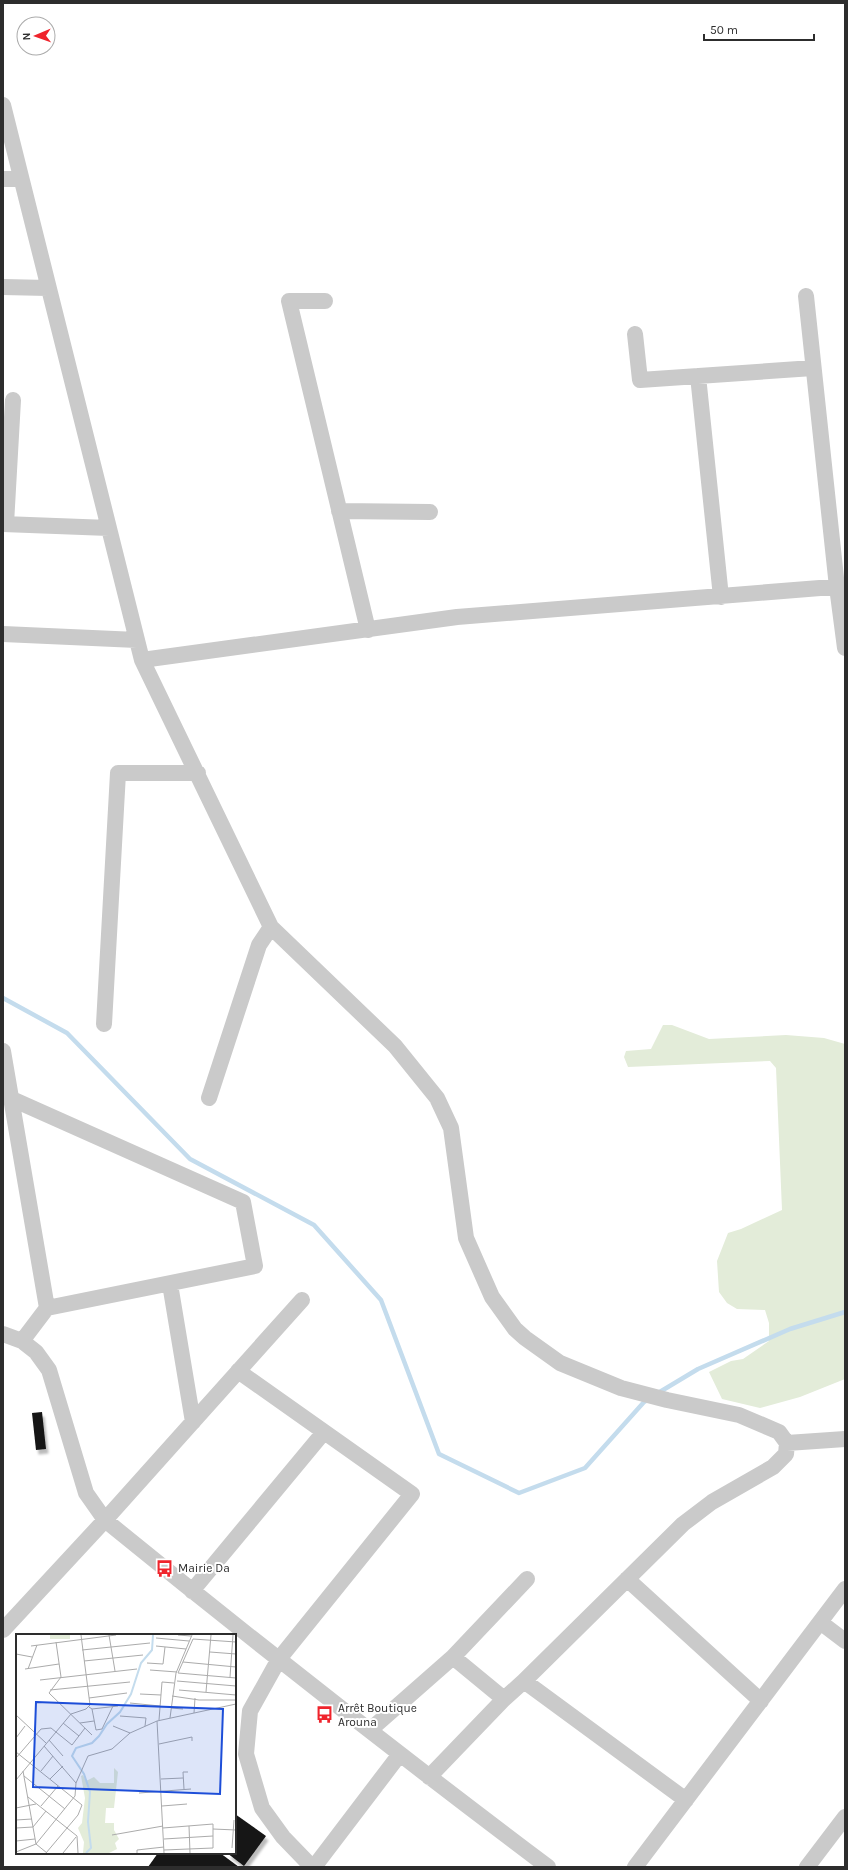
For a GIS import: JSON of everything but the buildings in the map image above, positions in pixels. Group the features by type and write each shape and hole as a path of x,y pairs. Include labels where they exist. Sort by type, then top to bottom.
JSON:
{"street":[{"path":"3,105 20,179 142,660 198,773 271,927 395,1046 437,1098 451,1128 466,1238 492,1297 515,1329 560,1363 621,1388 667,1400 739,1415 779,1432 787,1443 786,1454 773,1467 712,1502 683,1524 524,1682 504,1699 429,1777"},
{"path":"3,179 20,179"},
{"path":"3,287 48,288"},
{"path":"806,296 813,368 841,586 845,648"},
{"path":"325,301 289,301 368,630"},
{"path":"636,334 640,380 813,368"},
{"path":"698,376 721,597"},
{"path":"13,400 6,465 5,524 109,528"},
{"path":"339,511 430,512"},
{"path":"142,660 458,617 721,597 841,586"},
{"path":"3,634 137,640"},
{"path":"104,1024 118,773 198,773"},
{"path":"209,1098 259,945 271,927"},
{"path":"3,1051 47,1308"},
{"path":"12,1099 243,1202 255,1266 47,1308 22,1341"},
{"path":"170,1284 193,1422"},
{"path":"3,1630 105,1520 302,1300"},
{"path":"3,1334 22,1341 36,1352 50,1370 86,1493 105,1520 278,1659 429,1777 548,1867"},
{"path":"238,1371 412,1494 278,1659 250,1711 246,1754 262,1808 283,1837 313,1867 400,1754"},
{"path":"192,1591 324,1432"},
{"path":"787,1443 845,1439"},
{"path":"370,1730 454,1657 526,1579"},
{"path":"628,1579 761,1701"},
{"path":"635,1867 845,1589"},
{"path":"820,1622 845,1641"},
{"path":"454,1657 504,1699"},
{"path":"524,1682 686,1800"},
{"path":"807,1867 845,1817"}],"green space":[{"path":"663,1025 672,1025 709,1039 786,1035 824,1038 845,1044 845,1379 800,1397 760,1408 722,1399 709,1372 731,1361 743,1359 769,1341 769,1323 765,1310 737,1309 727,1303 719,1292 717,1261 728,1233 741,1229 782,1210 776,1068 770,1061 628,1067 624,1057 626,1051 651,1049"}],"waterway":[{"path":"3,998 67,1033 190,1159 314,1225 381,1300 439,1454 519,1493 585,1468 644,1402 649,1399"},
{"path":"658,1393 698,1369 790,1329 845,1312"}],"place":[{"name":"Mairie Da","path":"165,1568"},
{"name":"Arrêt Boutique Arouna","path":"325,1715"}]}
